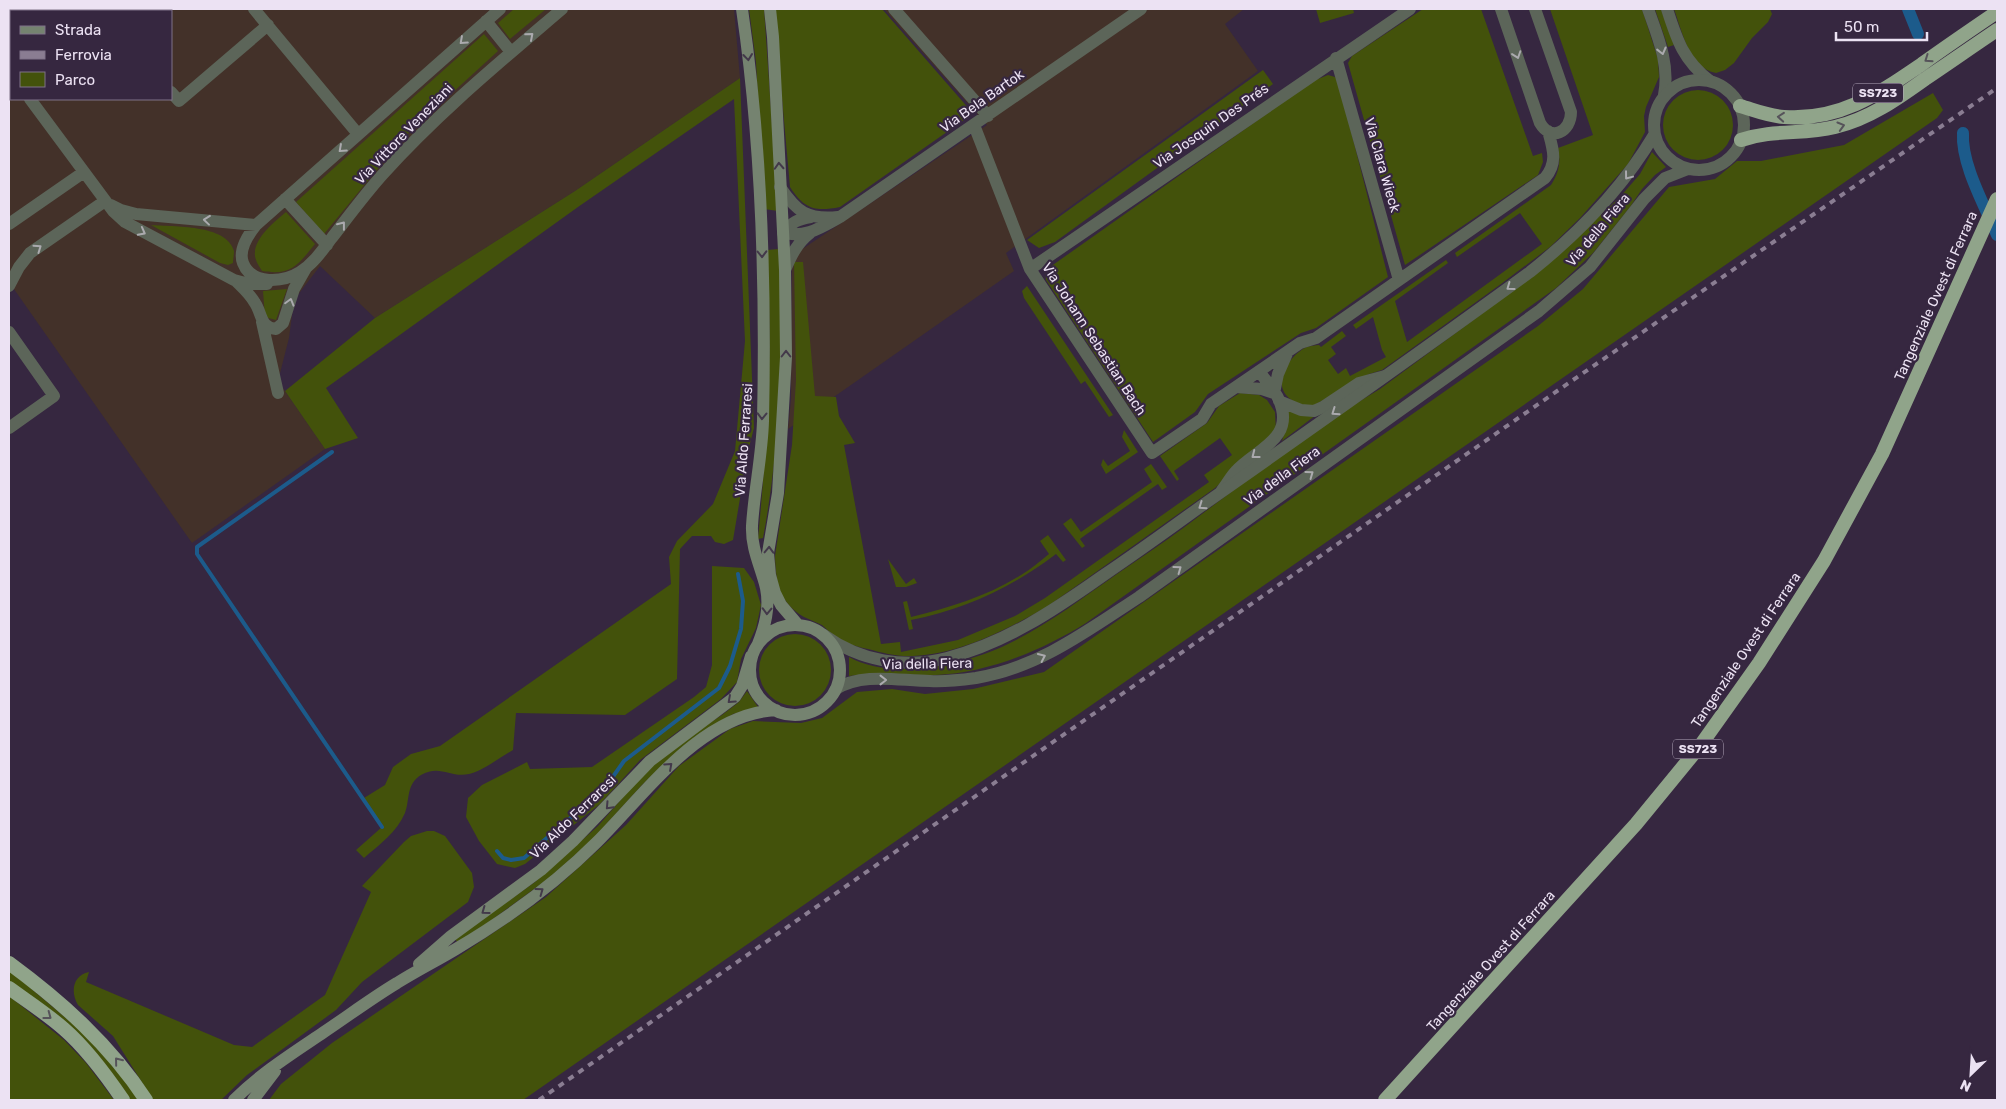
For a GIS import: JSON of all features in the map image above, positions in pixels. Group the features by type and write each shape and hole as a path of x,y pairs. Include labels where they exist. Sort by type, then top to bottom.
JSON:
{"highway":[{"name":"SS723","path":"1740,106 1785,118 1822,115 1853,107 1889,87 1997,12"},
{"name":"SS723","path":"1741,140 1766,133 1834,128 1867,117 1897,99 1997,30"},
{"name":"Tangenziale Ovest di Ferrara","path":"1385,1100 1607,858 1704,741 1786,624 1847,521 1882,454 1997,199"},
{"path":"9,963 96,1036 119,1062 146,1100"},
{"path":"9,988 73,1037 123,1100"}],"main road":[{"name":"Via Aldo Ferraresi","path":"396,983 451,936 541,870 573,841 650,761 735,697 742,686 751,656 758,644 766,621 767,607 766,588 752,542 762,422 762,234 751,80 742,9"},
{"path":"770,9 785,270 785,399 778,493 768,553 770,575 775,593 781,605 798,625 816,630 831,643 838,657 839,678 836,689"},
{"path":"762,234 783,232"},
{"name":"Via Aldo Ferraresi","path":"758,644 770,632 780,627 798,625"},
{"name":"Via Aldo Ferraresi","path":"751,656 750,677 753,688 766,705 776,710 796,715 811,712 822,706 836,689"},
{"name":"Via Aldo Ferraresi","path":"234,1100 253,1082 286,1057 396,983 458,948 551,884 596,843 661,773 706,737 738,718 757,712 776,710"},
{"name":"Via Aldo Ferraresi","path":"253,1100 286,1057"}],"street":[{"path":"254,9 358,134"},
{"name":"Via Vittore Veneziani","path":"500,9 256,225 245,244 242,258 250,273 260,278 282,279 299,273 306,268 327,245 382,175 446,109 562,9"},
{"path":"894,9 988,116"},
{"name":"Via Bela Bartok","path":"785,270 798,244 812,232 840,217 1141,9"},
{"name":"Via Josquin Des Prés","path":"1030,269 1410,9"},
{"path":"1501,9 1540,123 1548,131 1559,132 1566,128 1571,121 1571,112 1535,9"},
{"name":"Via della Fiera","path":"824,635 837,645 854,652 898,663 932,661 974,649 1027,626 1056,608 1220,494 1547,259 1580,229 1618,189 1638,163 1654,135 1653,121 1657,107 1664,95 1666,70 1660,44 1648,9"},
{"path":"1667,9 1683,53 1691,64 1710,81 1726,89 1740,106 1744,129 1741,140"},
{"path":"486,21 512,52"},
{"path":"172,93 179,101 268,25"},
{"name":"Via Clara Wieck","path":"1336,58 1399,280"},
{"path":"1664,95 1674,87 1685,82 1710,81"},
{"path":"31,100 105,201 125,222 242,283 259,284 282,279"},
{"name":"Via Johann Sebastian Bach","path":"974,125 1030,269 1152,453 1202,419 1211,404 1236,387"},
{"path":"1236,387 1300,343 1316,338 1545,178 1550,172 1554,161 1548,131"},
{"path":"1654,135 1666,157 1688,169"},
{"name":"Via della Fiera","path":"836,689 848,683 866,680 947,681 991,675 1034,661 1080,636 1138,597 1539,311 1590,267 1644,199 1665,178 1688,169 1714,168 1726,161 1735,152 1741,140"},
{"path":"9,224 84,172"},
{"path":"780,187 791,202 811,217"},
{"path":"286,199 327,245"},
{"path":"105,201 116,208 128,212 256,225"},
{"path":"9,286 19,267 30,253 105,201"},
{"path":"783,232 791,223 799,219 840,217"},
{"name":"Via Bela Bartok","path":"783,232 795,236 812,232"},
{"path":"262,322 270,329 280,327 294,289 306,268"},
{"path":"234,280 256,304 262,322 278,393"},
{"path":"9,332 54,396 9,428"},
{"name":"Via della Fiera","path":"1220,494 1237,470 1278,436 1282,418 1277,397 1278,374 1288,351"},
{"path":"1259,371 1277,397"},
{"name":"Via della Fiera","path":"1236,387 1262,389 1301,410 1314,411 1324,407 1359,383 1388,375"}],"shaded area":[{"path":"9,9 734,9 740,78 575,191 375,318 320,266 294,300 289,338 278,381 325,449 192,543 9,282"},
{"path":"884,9 1244,9 1225,24 1258,71 1006,253 1014,271 788,429 791,399 792,256 987,125"}],"green space":[{"path":"514,9 546,9 510,39 498,23"},
{"path":"749,9 764,9 778,211 764,209 756,62"},
{"path":"774,9 882,9 970,110 964,120 840,207 817,209 805,204 790,187"},
{"path":"1316,9 1353,9 1354,13 1320,23"},
{"path":"1423,9 1481,9 1533,156 1542,153 1543,162 1538,175 1405,265 1348,63 1352,56"},
{"path":"1550,9 1642,9 1658,59 1659,77 1646,107 1644,116 1645,132 1628,164 1580,218 1550,247 1382,370 1369,374 1311,407 1291,400 1284,392 1282,385 1282,377 1289,362 1307,347 1319,345 1321,347 1342,331 1346,336 1331,347 1336,354 1328,360 1338,374 1346,368 1350,376 1386,357 1382,350 1373,317 1356,329 1353,325 1446,260 1448,263 1395,301 1407,342 1542,244 1520,213 1457,257 1455,253 1551,185 1559,167 1558,148 1593,135"},
{"path":"1655,9 1661,9 1674,45 1668,47"},
{"path":"1674,9 1770,9 1772,14 1768,22 1752,38 1734,63 1725,70 1716,73 1707,70 1693,56 1684,38"},
{"path":"484,34 498,51 404,137 324,234 296,202"},
{"path":"1263,70 1273,84 1055,242 1039,248 1027,240"},
{"path":"1328,75 1335,77 1339,84 1388,277 1316,328 1301,333 1208,394 1195,412 1153,442 1046,280 1045,272 1313,81"},
{"path":"740,78 754,428 748,451 733,540 724,544 715,542 711,536 692,536 680,549 677,679 625,715 516,713 513,750 485,767 469,774 462,775 434,771 421,775 413,783 409,792 407,808 402,820 387,838 364,858 356,850 382,827 364,798 385,785 393,767 411,754 440,746 671,584 669,557 677,541 713,504 735,451 745,341 734,99 578,207 326,388 358,438 325,449 285,391 375,318 575,191"},
{"path":"1698,90 1717,96 1727,106 1733,125 1727,144 1717,154 1698,160 1679,154 1669,144 1663,125 1669,106 1679,96"},
{"path":"1933,93 1943,110 1937,118 523,1100 269,1100 281,1084 332,1043 546,897 626,825 679,766 730,729 753,721 801,723 822,718 857,692 892,689 925,694 973,689 1044,672 1538,326 1583,289 1669,187 1715,179 1737,161 1761,161 1844,145"},
{"path":"1652,152 1666,167 1655,175 1642,189 1593,253 1556,288 1086,623 1033,651 975,670 936,675 871,674 849,676 849,657 866,664 885,668 928,668 970,659 989,652 1021,638 1049,621 1177,532 1305,438 1380,389 1541,270 1620,197 1640,174"},
{"path":"286,212 315,244 304,258 293,267 280,272 262,271 256,260 256,246 264,233"},
{"path":"151,225 198,229 210,231 221,236 229,242 234,251 233,263 228,265 220,263"},
{"path":"779,249 781,322 777,430 774,466 763,538 758,539 768,395 769,286 767,250"},
{"path":"794,262 803,262 815,396 836,397 839,416 855,443 844,445 881,644 900,642 901,652 958,640 1015,616 1045,598 1209,482 1204,475 1232,455 1220,438 1174,471 1179,479 1177,481 1160,456 1207,423 1219,406 1240,393 1259,395 1267,400 1275,412 1276,431 1215,488 1048,606 1017,623 984,639 949,651 913,656 879,652 843,642 822,625 804,617 789,605 780,591 776,575 775,556 792,445 796,380"},
{"path":"1027,286 1113,415 1109,417 1085,381 1081,384 1024,298 1022,291"},
{"path":"287,289 276,320 265,317 263,291"},
{"path":"1283,406 1316,415 1282,441 1285,430"},
{"path":"1124,430 1138,452 1106,474 1101,465 1103,459 1108,466 1130,451 1122,437"},
{"path":"1151,464 1167,487 1162,490 1158,484 1084,536 1080,539 1085,546 1082,548 1063,524 1071,518 1081,532 1152,482 1144,469"},
{"path":"1048,535 1066,560 1063,562 1056,554 1023,577 987,596 931,616 911,620 913,629 909,630 903,602 907,601 911,617 940,610 995,589 1025,573 1049,554 1040,541"},
{"path":"888,559 906,584 914,578 917,583 906,587 896,587"},
{"path":"712,566 744,568 754,582 761,605 756,628 741,659 737,682 721,699 640,760 600,804 525,864 515,868 497,864 479,841 466,817 468,798 482,785 527,762 530,769 592,767 706,687 712,665"},
{"path":"795,634 809,637 821,644 828,656 831,670 828,684 821,696 809,703 795,706 781,703 769,696 762,684 759,670 762,656 769,644 781,637"},
{"path":"747,691 758,707 733,714 673,755 642,785 591,841 549,878 459,944 455,939 535,882 598,826 645,772 683,740 739,702"},
{"path":"434,831 445,836 472,873 474,887 468,902 362,982 336,1010 247,1075 221,1100 153,1100 113,1036 78,1005 74,995 74,985 79,977 89,972 86,982 234,1045 252,1047 325,995 371,892 362,886 411,836"},
{"path":"9,970 92,1040 140,1100 129,1100 48,1008 9,981"},
{"path":"9,996 64,1040 86,1063 114,1100 9,1100"}],"waterway":[{"path":"1908,9 1918,34"},
{"path":"1963,133 1963,145 1970,171 1997,235"},
{"path":"332,452 197,547 197,554 382,827"},
{"path":"497,851 503,858 511,860 524,858 600,795 624,761 719,688 730,666 741,629 743,601 738,574"}],"railway":[{"path":"539,1100 1560,389 1997,88"}]}
